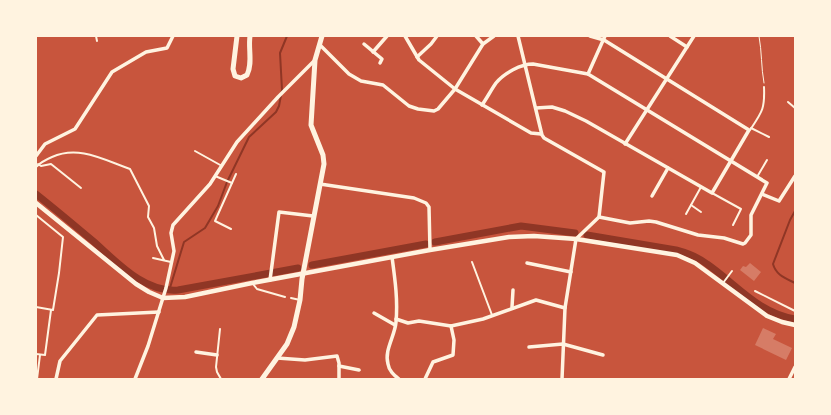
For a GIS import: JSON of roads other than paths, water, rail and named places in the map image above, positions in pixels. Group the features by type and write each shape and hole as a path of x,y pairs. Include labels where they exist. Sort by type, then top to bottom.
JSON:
{"main road":[{"path":"237,36 233,68 235,76 241,78 247,75 249,71 248,44 250,36"},
{"path":"262,379 287,344 294,327 300,300 313,216 324,164 311,125 315,60 322,36"}],"street":[{"path":"36,156 45,144 75,130 112,72 146,52 167,48 173,36"},
{"path":"373,52 387,36"},
{"path":"405,36 419,60 455,89 531,133 541,134"},
{"path":"417,57 437,36"},
{"path":"476,36 483,44"},
{"path":"320,45 349,74 361,81 376,82 390,89 404,102 418,109 434,111 438,109 455,89 483,44 494,36"},
{"path":"518,36 541,134 544,138 604,172 599,217 576,239 565,308 562,379"},
{"path":"536,108 552,107 565,110 712,193 750,129 604,38 590,36"},
{"path":"670,36 687,47"},
{"path":"625,144 694,36"},
{"path":"588,74 604,38"},
{"path":"364,44 382,59 380,63"},
{"path":"135,379 148,346 166,288 174,251 172,233 173,225 215,176 237,142 278,97 315,60"},
{"path":"482,106 497,82 506,74 525,64 533,64 588,74 767,182 752,215 751,235 743,244 724,238 703,236 656,222 649,221 630,223 599,217"},
{"path":"652,196 668,168"},
{"path":"762,194 779,201 795,176"},
{"path":"320,184 414,198 426,203 429,207 430,250"},
{"path":"36,203 136,284 149,292 163,295 185,297 430,250 523,236 576,239 677,255 695,263 723,282 767,316 795,325"},
{"path":"270,280 279,212 313,216"},
{"path":"392,257 397,305 396,325 387,354 387,363 390,371 398,379"},
{"path":"528,263 571,272"},
{"path":"512,307 513,290"},
{"path":"396,319 408,323 419,321 451,326 483,319 512,307 536,300 565,308"},
{"path":"56,379 60,361 97,315 159,312"},
{"path":"374,313 396,325"},
{"path":"424,379 433,362 453,355 454,340 451,326"},
{"path":"529,347 563,344 603,355"},
{"path":"196,352 217,355"},
{"path":"277,358 305,360 337,356 339,379"},
{"path":"339,366 359,370"},
{"path":"789,379 795,367"}],"lane":[{"path":"96,36 97,41"},
{"path":"764,87 764,105 762,112 750,129 769,137"},
{"path":"788,102 795,108"},
{"path":"195,151 222,166"},
{"path":"37,166 41,162 61,153 79,152 130,169 149,206 148,217 154,228 156,246 164,260"},
{"path":"757,176 767,160"},
{"path":"37,166 51,164 81,188"},
{"path":"231,229 215,222 236,174"},
{"path":"215,176 232,183"},
{"path":"686,214 701,187"},
{"path":"712,193 741,209 733,225"},
{"path":"691,205 701,212"},
{"path":"36,215 63,237 59,273 53,310 51,310 45,355 36,354"},
{"path":"153,258 171,262"},
{"path":"472,262 492,315"},
{"path":"723,282 732,271"},
{"path":"252,283 257,289 284,296"},
{"path":"755,291 795,310"},
{"path":"291,298 300,300"},
{"path":"36,307 51,310"},
{"path":"220,329 217,372 221,379"},
{"path":"37,379 40,355"}],"waterway":[{"path":"169,291 184,242 205,228 218,206 227,182 249,137 276,112 279,106 282,90 280,53 287,36"},
{"path":"36,194 93,241 121,267 154,287 166,290 178,290 298,268"},
{"path":"795,211 773,264 774,268 779,274 795,283"},
{"path":"435,242 521,226 575,233"},
{"path":"587,235 676,250 700,259 748,297 770,311 795,319"},
{"path":"312,265 426,244"}]}
